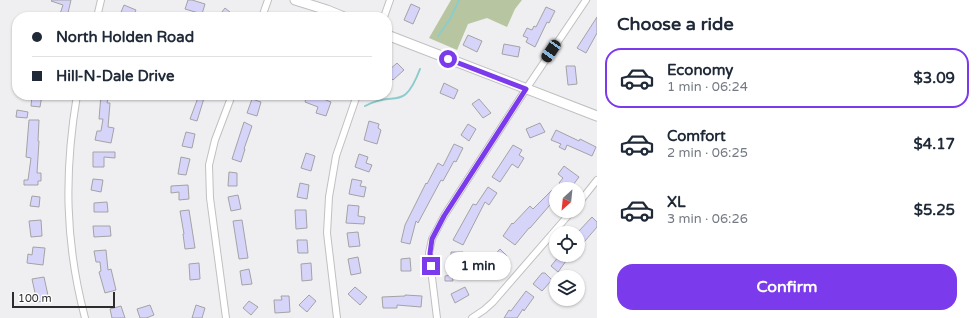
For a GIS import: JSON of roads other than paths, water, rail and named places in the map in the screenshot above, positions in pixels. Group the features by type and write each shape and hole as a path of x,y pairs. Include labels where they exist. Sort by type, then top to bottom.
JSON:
{"main road":[{"path":"295,0 332,12"},
{"path":"392,37 597,116"}],"street":[{"path":"98,12 101,0"},
{"path":"264,12 268,0"},
{"path":"386,12 390,0"},
{"path":"437,318 430,253 432,239 444,216 526,89 586,0"},
{"path":"76,100 69,153 69,226 73,265 85,318"},
{"path":"226,318 210,198 210,165 215,140 230,100"},
{"path":"337,318 328,233 329,197 336,156 355,100"},
{"path":"585,195 597,180"},
{"path":"472,318 493,302 566,218"}],"waterway":[{"path":"438,36 450,19 459,0"},
{"path":"392,98 403,96 408,91 414,83 420,69"},
{"path":"365,106 380,100"}]}
